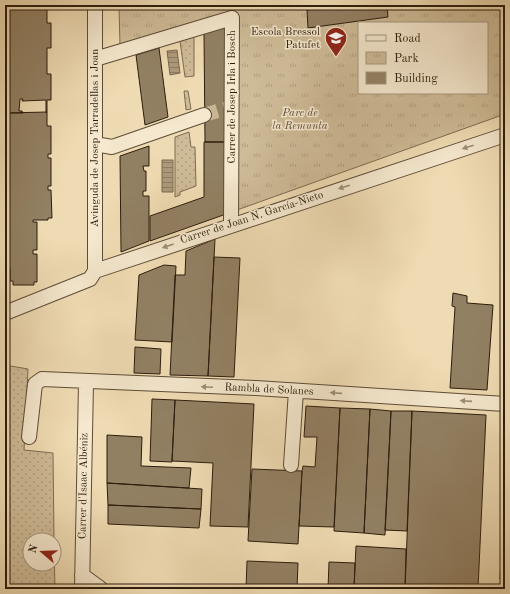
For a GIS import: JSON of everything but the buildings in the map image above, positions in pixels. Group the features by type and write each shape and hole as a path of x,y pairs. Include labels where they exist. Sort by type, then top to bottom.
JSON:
{"street":[{"name":"Avinguda de Josep Tarradellas i Joan","path":"95,5 95,271"},
{"name":"Carrer de Josep Irla i Bosch","path":"95,59 232,18 231,225"},
{"path":"95,144 112,146 204,115"},
{"name":"Carrer de Joan N. García-Nieto","path":"5,313 90,278 95,271 505,134"},
{"name":"Rambla de Solanes","path":"29,437 35,384 42,379 86,383 296,391 505,404"},
{"name":"Carrer d'Isaac Albéniz","path":"82,589 86,383"},
{"path":"291,465 296,391"},
{"path":"82,575 101,589"}],"green space":[{"name":"Parc de la Remunta","path":"119,5 505,5 505,114 237,210 236,11 120,47"},
{"path":"194,36 194,76 185,77 180,41"},
{"path":"184,91 188,91 191,109 186,110"},
{"path":"189,132 191,147 195,147 196,186 180,192 180,195 175,197 175,137"},
{"path":"5,365 28,369 24,450 53,453 54,532 22,532 22,572 55,572 55,589 5,589"}],"shaded area":[{"path":"177,50 180,73 170,75 167,51"},
{"path":"162,160 173,160 173,192 162,192"}],"tunnel":[{"path":"204,115 228,108"}],"place":[{"name":"Escola Bressol Patufet","path":"336,58"}]}
